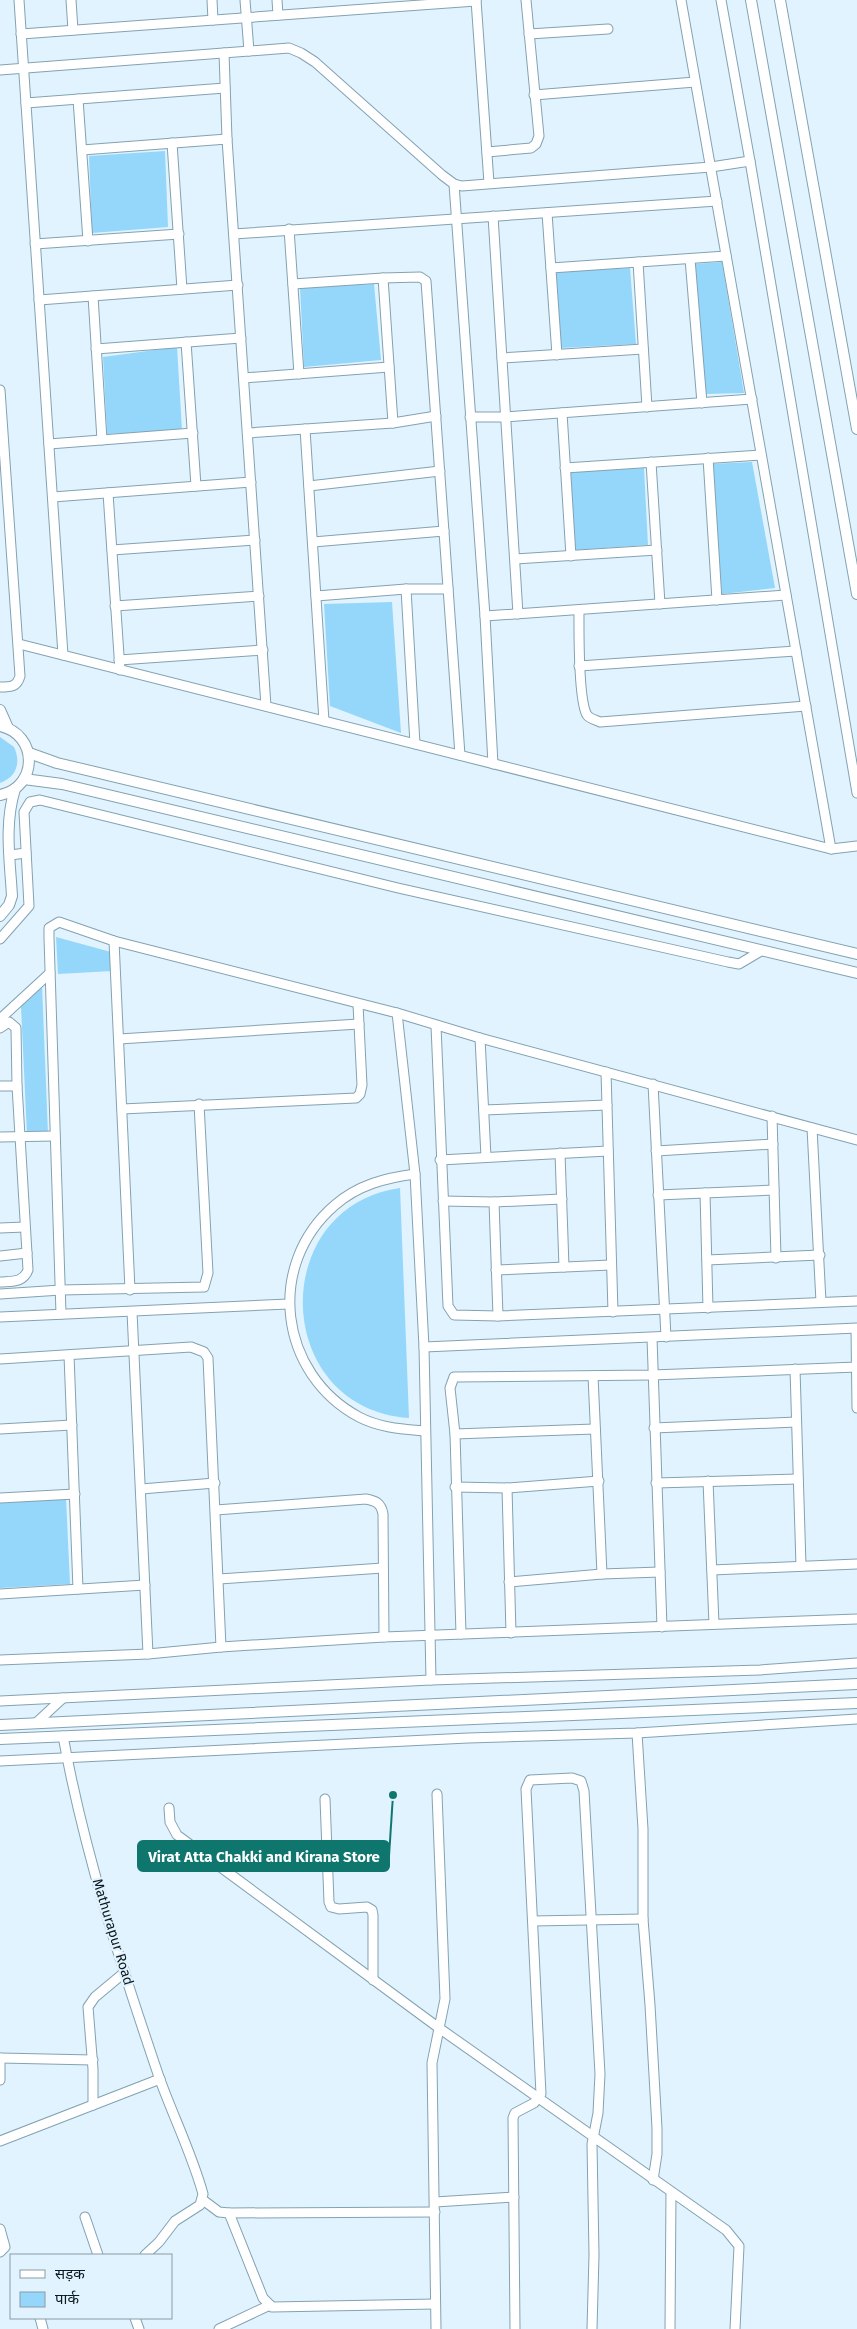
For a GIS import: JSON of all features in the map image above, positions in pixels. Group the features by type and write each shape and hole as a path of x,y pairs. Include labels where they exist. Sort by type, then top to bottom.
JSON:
{"street":[{"path":"19,0 62,656"},
{"path":"71,0 73,30"},
{"path":"212,0 213,20"},
{"path":"245,0 249,51"},
{"path":"276,0 278,15"},
{"path":"333,0 333,11"},
{"path":"21,34 476,0 489,184"},
{"path":"487,152 522,150 536,144 539,136 526,0"},
{"path":"681,0 831,849"},
{"path":"721,0 852,734 857,793"},
{"path":"751,0 857,594"},
{"path":"780,0 857,429"},
{"path":"529,34 608,29"},
{"path":"0,70 289,48 308,57 454,184 462,186 711,167 750,161"},
{"path":"224,53 234,234 266,706"},
{"path":"534,95 696,82"},
{"path":"26,103 225,88"},
{"path":"78,99 88,241"},
{"path":"82,150 228,139"},
{"path":"172,143 182,289"},
{"path":"454,184 485,616 492,764"},
{"path":"234,234 457,217 548,213 716,201"},
{"path":"548,213 556,355"},
{"path":"493,216 518,614"},
{"path":"289,229 299,374"},
{"path":"35,244 179,234"},
{"path":"551,268 726,256"},
{"path":"690,259 702,403"},
{"path":"638,262 647,407"},
{"path":"293,284 383,278 424,278 436,416 460,755"},
{"path":"383,278 393,423"},
{"path":"39,300 238,285"},
{"path":"92,296 102,440"},
{"path":"96,349 241,338"},
{"path":"186,342 196,486"},
{"path":"502,358 643,349"},
{"path":"244,378 389,367"},
{"path":"0,390 20,679 13,687 0,687"},
{"path":"470,416 506,417 752,400"},
{"path":"562,413 571,556"},
{"path":"248,433 393,423 436,416"},
{"path":"305,429 324,721"},
{"path":"49,444 193,434"},
{"path":"565,468 761,454"},
{"path":"708,458 717,600"},
{"path":"651,462 660,604"},
{"path":"309,486 440,471"},
{"path":"53,497 251,482"},
{"path":"108,493 120,665"},
{"path":"312,542 444,532"},
{"path":"112,550 255,540"},
{"path":"515,560 657,550"},
{"path":"316,596 406,590 448,590"},
{"path":"406,590 415,744"},
{"path":"485,616 786,595"},
{"path":"115,606 259,596"},
{"path":"579,610 579,666 586,713 600,722 806,706"},
{"path":"19,644 62,656 120,665 266,706 831,849 857,846"},
{"path":"120,665 263,650"},
{"path":"579,666 796,651"},
{"path":"0,710 4,727 24,741 29,754 29,767 24,780 15,789 0,795"},
{"path":"29,754 57,763 857,954"},
{"path":"24,780 71,786 761,951 852,970 857,973"},
{"path":"0,916 9,905 12,896 9,815 15,789"},
{"path":"0,939 29,906 24,812 30,802 40,800 62,807 388,885 728,962 740,964 761,951"},
{"path":"10,855 26,854"},
{"path":"60,1314 61,1290 49,933 49,928 59,922 114,941 397,1013 436,1026 857,1140"},
{"path":"114,941 130,1290"},
{"path":"0,1019 50,973"},
{"path":"122,1108 356,1098 360,1094 362,1085 358,1004"},
{"path":"397,1013 415,1174 424,1347 432,1635 431,1680"},
{"path":"0,1028 9,1022 16,1028 17,1086 28,1270 23,1279 0,1282"},
{"path":"119,1040 359,1024"},
{"path":"436,1026 440,1160 448,1306 450,1312 461,1316 498,1316 857,1300"},
{"path":"480,1038 486,1157"},
{"path":"606,1072 612,1312"},
{"path":"653,1084 663,1310 666,1337"},
{"path":"0,1086 17,1086"},
{"path":"0,1294 61,1290 200,1288 206,1284 208,1273 200,1104"},
{"path":"484,1110 607,1105"},
{"path":"772,1116 776,1258"},
{"path":"812,1128 821,1302"},
{"path":"0,1137 55,1136"},
{"path":"656,1151 773,1144"},
{"path":"440,1160 608,1151"},
{"path":"560,1153 564,1267"},
{"path":"415,1174 386,1178 368,1185 335,1205 315,1226 300,1252 288,1304 295,1342 310,1373 332,1398 360,1418 392,1428 426,1431"},
{"path":"658,1195 774,1190"},
{"path":"705,1193 708,1308"},
{"path":"443,1201 494,1202 562,1199"},
{"path":"494,1202 498,1316"},
{"path":"0,1228 25,1227"},
{"path":"0,1256 27,1254"},
{"path":"707,1260 820,1255"},
{"path":"496,1270 611,1265"},
{"path":"0,1318 288,1304"},
{"path":"132,1312 148,1654"},
{"path":"424,1347 856,1328 857,1408"},
{"path":"652,1338 662,1627"},
{"path":"0,1359 191,1347 204,1352 208,1358 222,1647"},
{"path":"69,1355 78,1589"},
{"path":"461,1634 455,1434 450,1388 454,1377 652,1375 856,1367"},
{"path":"795,1369 801,1566"},
{"path":"593,1376 602,1574"},
{"path":"654,1428 796,1422"},
{"path":"0,1430 72,1426"},
{"path":"455,1434 595,1429"},
{"path":"656,1483 798,1479"},
{"path":"456,1487 508,1488 598,1481"},
{"path":"708,1481 714,1624"},
{"path":"141,1489 215,1483"},
{"path":"508,1488 511,1633"},
{"path":"0,1498 75,1494"},
{"path":"216,1510 366,1499 374,1500 382,1507 383,1514 384,1637"},
{"path":"712,1570 857,1564"},
{"path":"219,1579 383,1568"},
{"path":"510,1582 602,1574 660,1572"},
{"path":"0,1594 145,1585"},
{"path":"0,1660 148,1654 222,1647 384,1637 857,1619"},
{"path":"0,1701 431,1680 760,1670 857,1663"},
{"path":"0,1725 857,1684"},
{"path":"36,1723 63,1698"},
{"path":"0,1739 857,1703"},
{"path":"0,1761 449,1739 637,1732 857,1719"},
{"path":"637,1732 643,1829 643,1920 656,2107 657,2154 653,2180"},
{"name":"Mathurapur Road","path":"63,1736 82,1826 125,1972 160,2079 201,2189 203,2200"},
{"path":"515,2329 513,2118 515,2113 534,2103 541,2094 526,1788 527,1782 530,1780 572,1778 578,1779 583,1785 600,2074 598,2114 593,2136 594,2282 592,2329"},
{"path":"436,2329 432,2063 445,1999 437,1794"},
{"path":"325,1799 329,1902 331,1907 339,1909 367,1907 372,1910 373,1980"},
{"path":"168,1808 170,1822 177,1835 439,2028 726,2230 739,2246 735,2329"},
{"path":"533,1922 643,1920"},
{"path":"94,2105 93,2060 88,2007 95,1997 125,1972"},
{"path":"0,2080 0,2058 93,2060"},
{"path":"0,2141 160,2079"},
{"path":"670,2329 671,2192"},
{"path":"146,2254 176,2222 196,2209 203,2200 214,2209 229,2213 435,2207 514,2197"},
{"path":"229,2213 263,2298 272,2307 435,2304"},
{"path":"85,2217 98,2254"},
{"path":"0,2229 5,2242 1,2251"},
{"path":"219,2329 270,2305"}],"green space":[{"path":"165,151 168,227 92,233 89,156"},
{"path":"722,262 744,393 706,394 694,264"},
{"path":"630,268 636,344 560,348 555,271"},
{"path":"374,284 381,360 304,367 300,288"},
{"path":"177,347 182,430 107,434 103,357"},
{"path":"752,462 775,588 722,594 711,464"},
{"path":"644,468 648,545 575,550 570,472"},
{"path":"392,602 401,733 330,706 324,604"},
{"path":"0,737 14,747 17,763 14,773 0,783"},
{"path":"56,937 111,952 112,971 58,974"},
{"path":"42,985 48,1134 27,1135 21,1006"},
{"path":"400,1188 409,1418 364,1406 331,1381 311,1346 303,1307 308,1267 326,1231 356,1203"},
{"path":"66,1498 70,1584 0,1588 0,1503"}],"place":[{"name":"Virat Atta Chakki and Kirana Store","path":"393,1795"}]}
